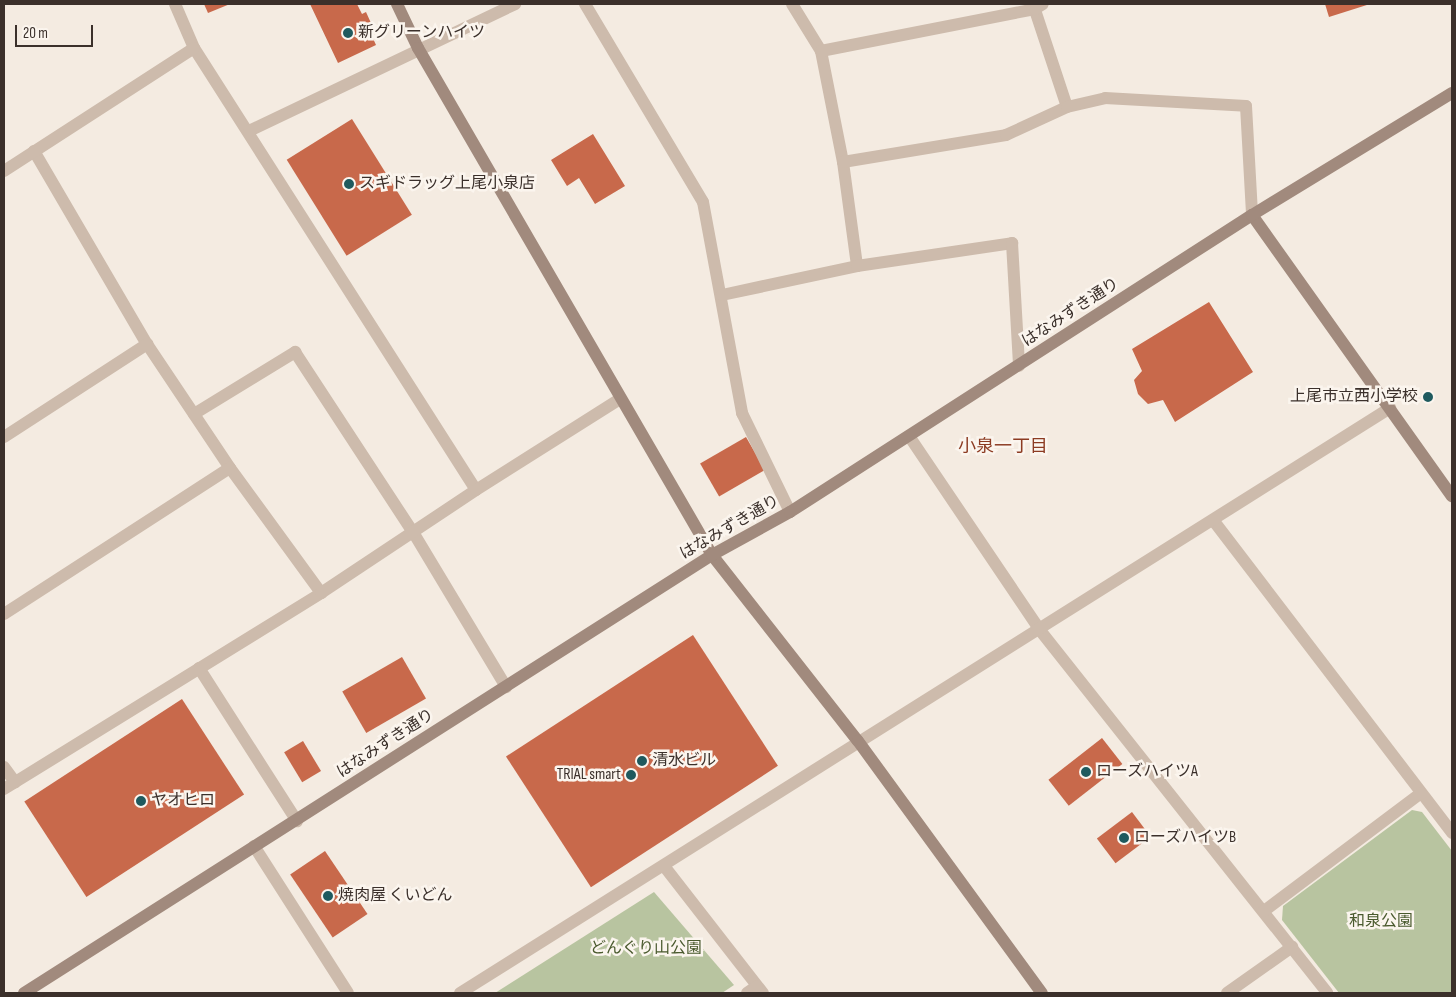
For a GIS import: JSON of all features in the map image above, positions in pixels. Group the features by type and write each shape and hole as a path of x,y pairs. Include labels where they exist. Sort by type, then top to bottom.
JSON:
{"street":[{"path":"176,4 194,48 249,131 476,490"},
{"path":"398,4 418,48 712,555 858,741 1042,993"},
{"path":"249,131 418,48 516,4"},
{"path":"585,4 703,202 722,295 742,413 790,512"},
{"path":"792,4 821,51 843,162 857,266"},
{"path":"821,51 1037,6 1067,107"},
{"path":"4,171 194,48"},
{"name":"はなみずき通り","path":"24,993 254,846 297,821 712,555 790,512 1252,215 1452,93"},
{"path":"843,162 1006,135 1067,107 1105,98 1246,106 1252,215 1452,496"},
{"path":"34,152 147,344 230,468 321,593"},
{"path":"722,295 857,266 1012,243 1019,366"},
{"path":"4,437 147,344"},
{"path":"194,414 295,352 413,532 506,687"},
{"path":"4,789 321,593 476,490 620,399"},
{"path":"460,993 1390,408"},
{"path":"908,436 1039,630 1264,911 1327,993"},
{"path":"4,614 230,468"},
{"path":"1213,520 1452,833"},
{"path":"200,668 297,821"},
{"path":"4,768 15,782"},
{"path":"1264,911 1421,794"},
{"path":"254,846 348,993"},
{"path":"664,866 756,991"},
{"path":"1227,993 1292,947"}],"green space":[{"name":"和泉公園","path":"1412,810 1422,812 1452,851 1452,993 1339,993 1282,920 1283,906"},
{"name":"どんぐり山公園","path":"654,892 734,985 722,993 495,993"}],"building":[{"path":"204,4 230,4 208,13"},
{"name":"新グリーンハイツ","path":"310,4 357,4 362,14 366,12 375,32 371,34 376,45 338,63"},
{"path":"1325,4 1370,4 1329,17"},
{"path":"352,119 412,215 347,256 287,160"},
{"path":"593,134 625,186 595,204 579,178 567,186 551,160"},
{"path":"1209,302 1253,372 1175,422 1163,400 1148,404 1138,394 1134,380 1142,371 1132,349"},
{"path":"746,437 765,470 719,496 700,463"},
{"name":"清水ビル","path":"693,635 778,766 591,887 506,756"},
{"path":"402,657 426,699 366,733 342,692"},
{"path":"182,699 244,795 86,897 24,801"},
{"name":"ローズハイツA","path":"1102,738 1122,764 1069,806 1048,780"},
{"path":"303,741 321,771 302,782 284,752"},
{"name":"ローズハイツB","path":"1132,812 1151,837 1116,863 1097,838"},
{"path":"325,851 367,914 333,937 290,874"}],"place":[{"name":"新グリーンハイツ","path":"348,33"},
{"name":"スギドラッグ上尾小泉店","path":"349,184"},
{"name":"上尾市立西小学校","path":"1428,397"},
{"name":"清水ビル","path":"642,761"},
{"name":"ローズハイツA","path":"1086,772"},
{"name":"TRIAL smart","path":"631,775"},
{"name":"ヤオヒロ","path":"141,801"},
{"name":"ローズハイツB","path":"1124,838"},
{"name":"焼肉屋 くいどん","path":"328,896"}],"district":[{"name":"小泉一丁目","path":"1003,447"}]}
